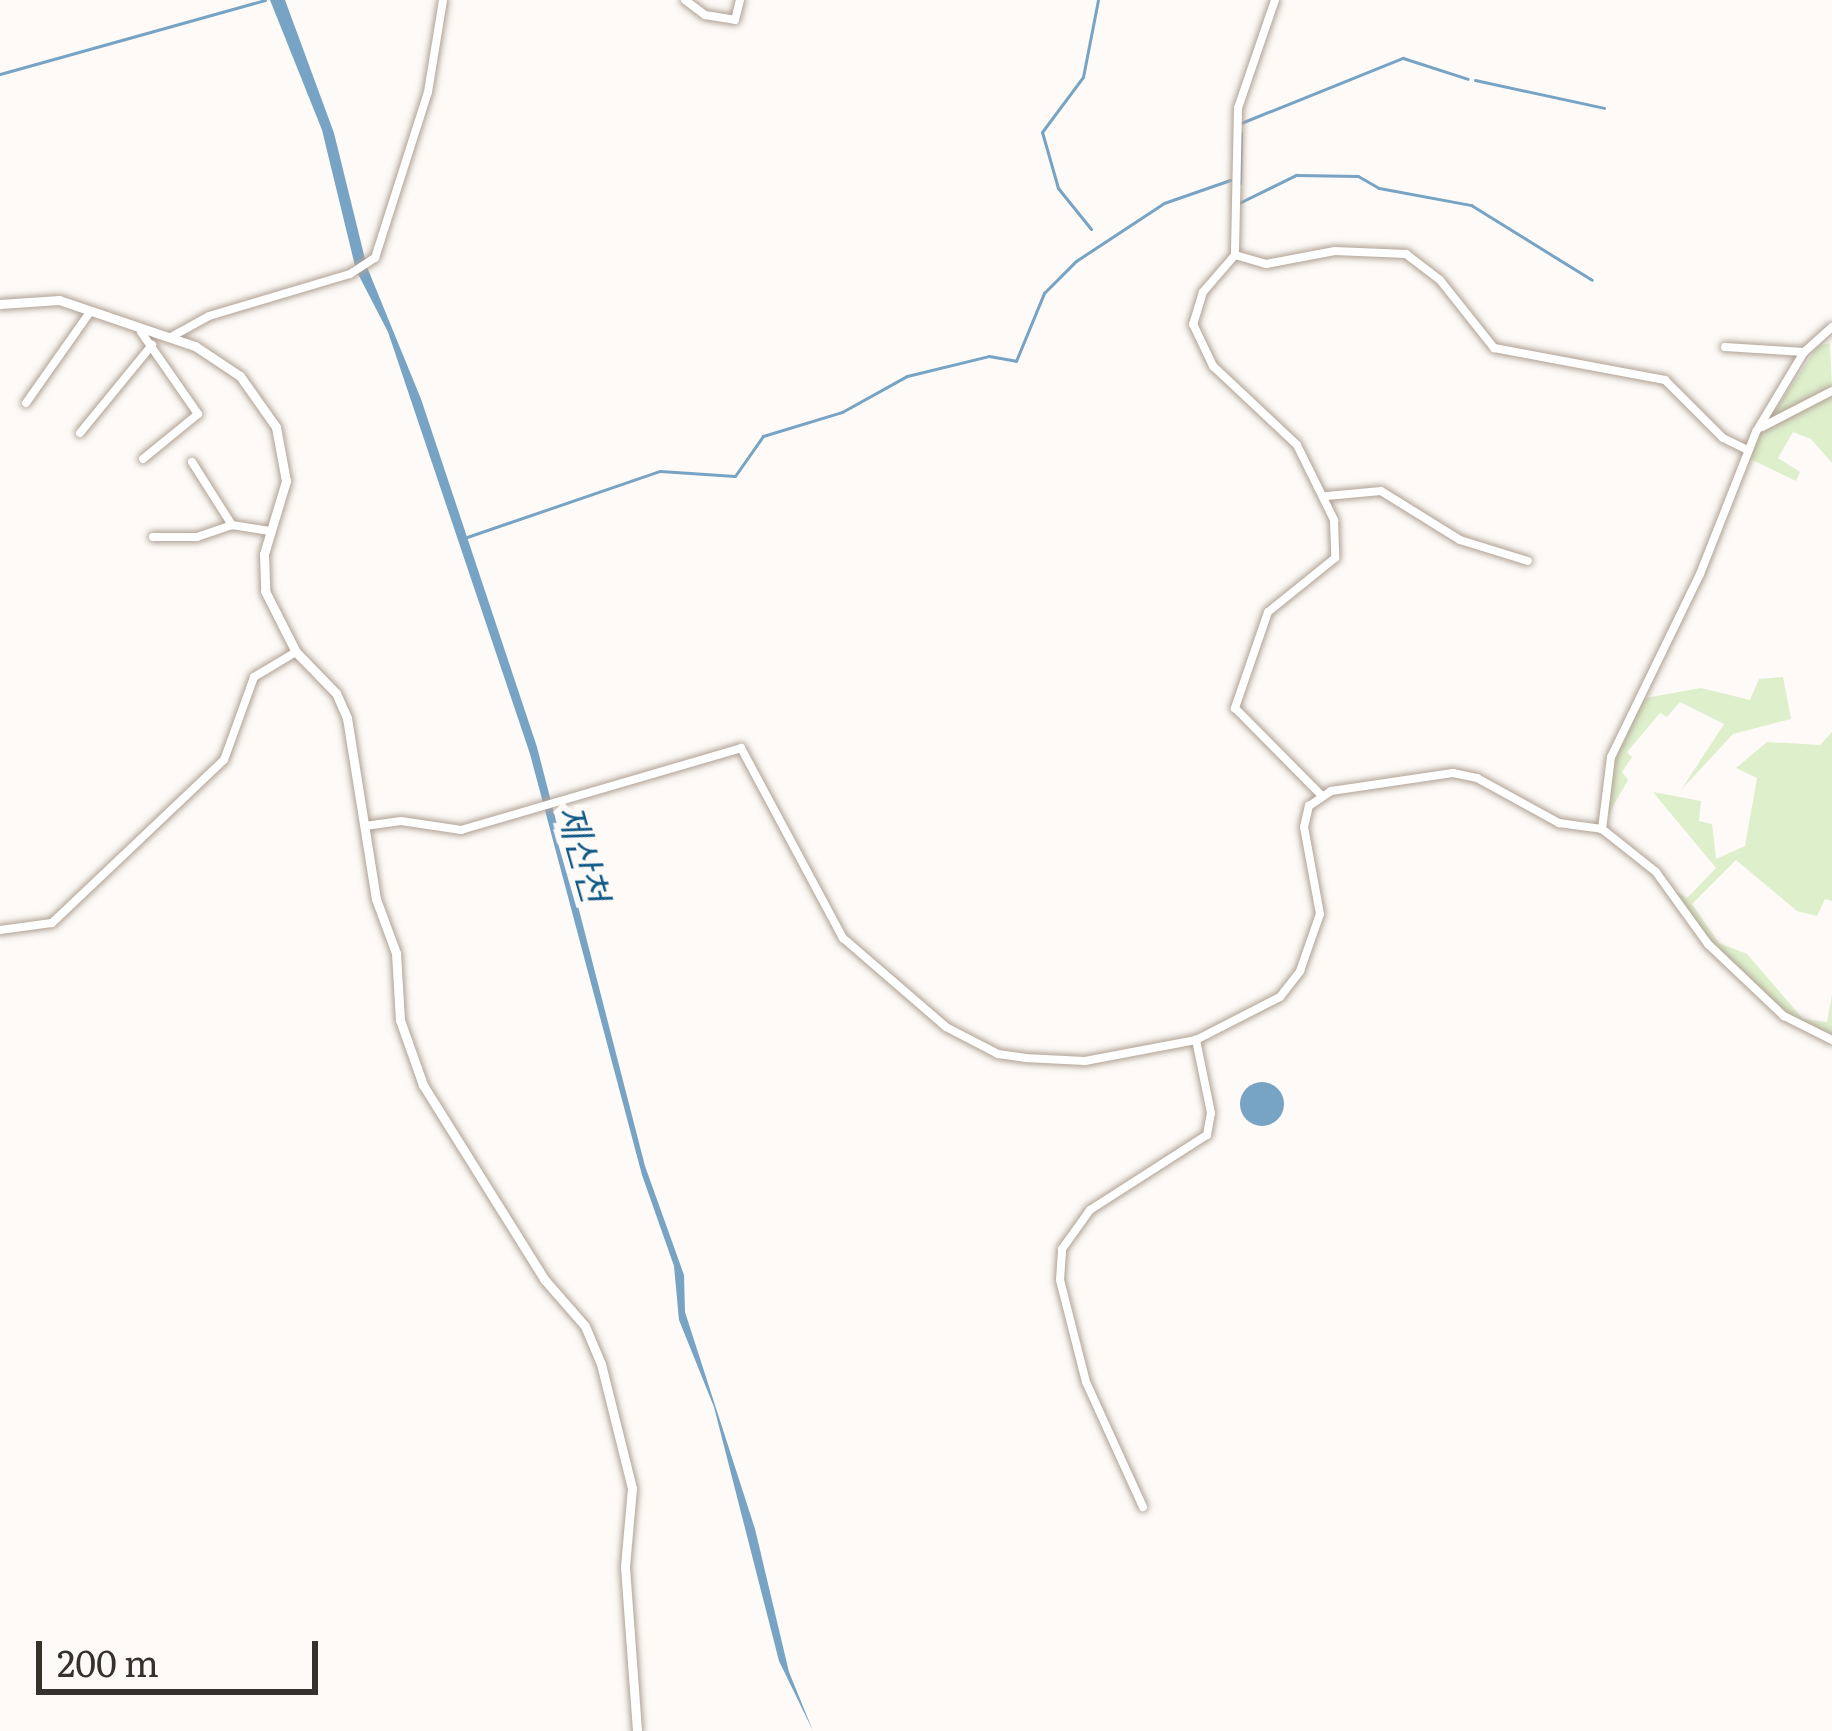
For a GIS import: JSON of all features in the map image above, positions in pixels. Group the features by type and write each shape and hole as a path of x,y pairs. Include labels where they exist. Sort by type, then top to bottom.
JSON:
{"street":[{"path":"171,337 209,316 350,274 379,250 428,92 443,0"},
{"path":"685,0 705,15 735,20 740,0"},
{"path":"1275,0 1238,108 1234,255 1196,303 1196,340 1218,372 1288,434 1327,496 1338,551 1268,612 1235,708 1321,795"},
{"path":"1234,255 1266,264 1335,250 1406,254 1440,280 1494,348 1665,380 1716,432 1748,450"},
{"path":"0,304 48,299 141,332 171,337 226,364 276,427 286,481 270,531 265,591 296,652 344,707 376,899 396,953 400,1020 423,1085 544,1279 585,1326 601,1364 632,1488 625,1568 637,1731"},
{"path":"26,403 90,312"},
{"path":"1602,829 1611,758 1687,602 1756,432 1804,352 1832,327"},
{"path":"141,332 198,414 143,459"},
{"path":"80,433 152,345"},
{"path":"1725,347 1804,352"},
{"path":"1756,432 1832,391"},
{"path":"192,462 232,525"},
{"path":"1327,496 1381,491 1460,540 1528,561"},
{"path":"153,537 197,537 232,525 270,531"},
{"path":"0,930 52,922 224,760 254,677 296,652"},
{"path":"365,826 401,820 448,833 741,748 843,938 946,1027 1025,1058 1095,1060 1196,1040 1280,997 1306,961 1320,914 1304,827 1321,795"},
{"path":"1321,795 1454,773 1477,778 1559,823 1602,829 1656,872 1708,944 1790,1022 1832,1040"},
{"path":"1142,1507 1086,1382 1060,1259 1090,1210 1207,1135 1211,1113 1196,1040"}],"green space":[{"path":"1830,343 1832,389 1768,421 1818,346"},
{"path":"1832,393 1832,463 1811,439 1793,432 1778,458 1800,472 1796,481 1748,458 1759,433"},
{"path":"1783,677 1791,719 1733,734 1681,790 1724,724 1680,702 1667,717 1660,713 1627,752 1632,757 1622,772 1628,780 1605,820 1613,758 1645,698 1701,688 1750,700 1759,679"},
{"path":"1832,732 1832,901 1825,899 1817,916 1797,911 1736,860 1692,904 1719,943 1747,954 1803,1019 1827,1022 1832,995 1832,1037 1786,1014 1700,930 1673,890 1687,898 1716,868 1653,792 1701,801 1699,821 1712,824 1716,859 1745,846 1757,778 1736,768 1767,742 1820,745"}],"water":[{"path":"270,0 285,0 334,133 367,267 421,399 537,747 645,1166 684,1275 685,1312 755,1529 789,1672 813,1731 779,1661 714,1407 679,1320 674,1266 642,1175 530,754 388,332 356,270 322,130"},
{"path":"1262,1082 1277,1089 1284,1104 1277,1119 1262,1126 1247,1119 1240,1104 1247,1089"}],"waterway":[{"path":"0,74 265,0"},
{"path":"1091,229 1058,188 1042,132 1083,77 1098,0"},
{"path":"1241,123 1403,58 1468,79"},
{"path":"1475,80 1604,108"},
{"path":"1240,183 1241,133"},
{"path":"1237,204 1296,175 1358,176 1379,188 1471,205 1592,280"},
{"path":"467,537 660,471 735,476 763,436 842,412 907,376 989,356 1016,361 1044,293 1076,261 1164,203 1230,180"}],"water label":[{"name":"제산천","path":"585,853"}]}
